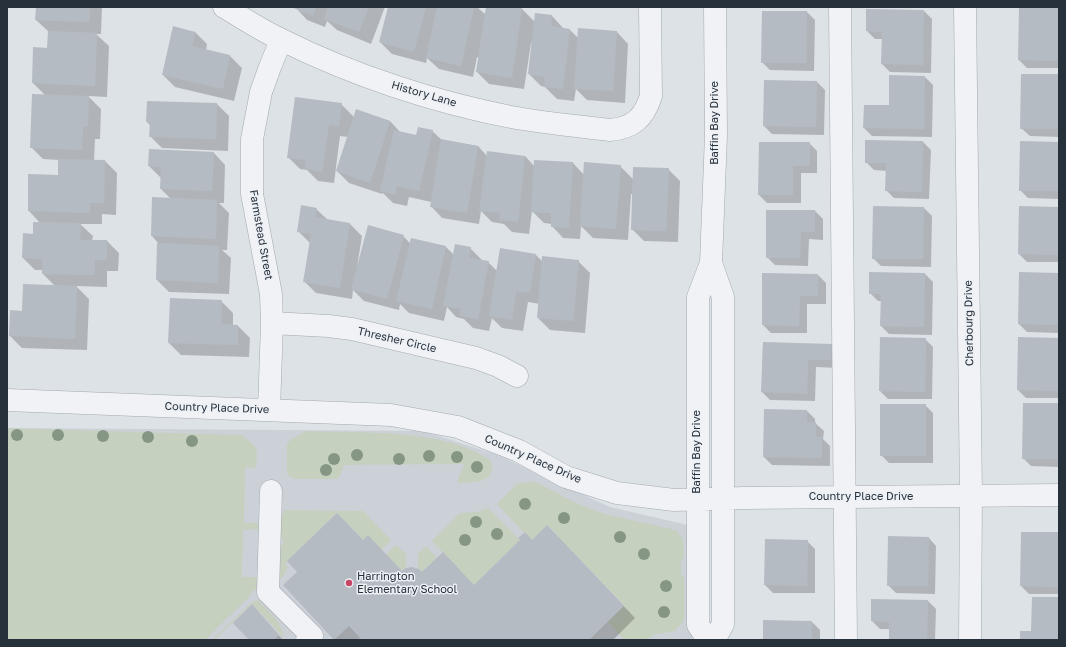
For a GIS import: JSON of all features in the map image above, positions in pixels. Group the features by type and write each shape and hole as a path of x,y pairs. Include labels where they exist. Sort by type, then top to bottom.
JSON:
{"street":[{"name":"History Lane","path":"224,7 281,40 332,63 387,84 448,102 511,117 610,130 621,129 638,120 644,114 651,96 650,7"},
{"name":"Baffin Bay Drive","path":"714,640 723,624 723,298 712,263 716,135 715,7"},
{"path":"840,7 846,640"},
{"name":"Cherbourg Drive","path":"965,7 971,496 970,640"},
{"name":"Farmstead Street","path":"269,410 272,323 271,294 252,194 252,140 261,92 281,40"},
{"name":"Baffin Bay Drive","path":"708,640 698,625 698,297 712,263"},
{"name":"Thresher Circle","path":"272,323 352,329 476,358 498,366 517,376"},
{"name":"Country Place Drive","path":"7,400 391,415 458,427 519,451 566,477 617,493 674,500 723,498 1059,495"},
{"path":"271,491 268,592 312,636 307,640"}],"shaded area":[{"name":"Harrington Elementary School","path":"7,428 423,431 498,455 610,507 692,526 692,640 7,640"}],"green space":[{"path":"7,428 241,435 254,445 257,451 256,468 245,467 244,523 257,523 259,524 259,529 243,530 242,577 257,578 257,588 205,640 7,640"},
{"path":"304,431 401,434 427,438 451,443 473,450 491,461 492,469 487,478 477,482 458,483 457,481 464,464 344,465 338,479 296,479 290,477 287,473 287,445 290,440"},
{"path":"534,481 576,503 605,514 676,530 683,539 684,556 681,561 681,574 684,577 684,620 675,631 654,635 646,640 624,640 608,622 624,605 547,525 532,540 497,504 517,484"},
{"path":"488,508 520,540 474,585 432,541 460,513 477,512"},
{"path":"285,510 363,511 391,540 381,550 363,540 337,513 287,561 288,562 285,564 288,567 285,574 279,580 280,545 283,544 283,538 280,538 281,516"},
{"path":"396,545 406,554 406,568 402,571 386,555"},
{"path":"426,546 437,558 422,572 418,568 418,554"},
{"path":"258,600 278,622 283,633 283,639 252,604 214,640 212,640 253,601"}],"building":[{"path":"36,7 90,7 89,22 35,20"},
{"path":"291,7 316,7 313,16"},
{"path":"328,7 369,7 359,32 324,19"},
{"path":"388,7 426,7 414,52 379,42"},
{"path":"437,7 474,7 461,66 426,58"},
{"path":"486,7 522,8 512,78 476,72"},
{"path":"1019,7 1059,8 1059,61 1018,60"},
{"path":"866,9 924,10 923,65 881,64 882,32 866,31"},
{"path":"762,11 807,11 806,63 761,63"},
{"path":"535,13 552,15 551,26 570,29 563,89 544,87 545,77 528,74"},
{"path":"173,26 195,32 192,46 230,55 223,89 162,75"},
{"path":"578,28 617,31 613,91 574,89"},
{"path":"48,31 97,33 95,86 32,83 33,47 47,48"},
{"path":"1021,74 1059,74 1059,129 1020,129"},
{"path":"889,75 925,76 924,129 863,128 864,105 889,105"},
{"path":"764,80 817,81 816,127 763,126"},
{"path":"32,94 89,96 88,127 83,127 82,150 30,148"},
{"path":"295,97 342,103 339,126 329,125 322,172 305,169 306,160 287,158"},
{"path":"147,101 217,103 216,139 149,137 150,122 146,122"},
{"path":"356,109 390,121 370,183 336,171"},
{"path":"418,127 433,130 419,191 397,186 395,195 380,191 394,130 416,135"},
{"path":"441,139 478,146 467,213 430,207"},
{"path":"865,140 923,141 922,192 885,191 886,163 865,163"},
{"path":"1020,141 1059,142 1059,191 1019,191"},
{"path":"759,142 810,142 810,166 793,166 793,195 758,195"},
{"path":"149,149 214,152 212,191 160,189 161,167 148,166"},
{"path":"487,151 525,156 518,222 499,220 500,213 479,211"},
{"path":"58,159 105,160 104,203 90,203 90,213 28,211 28,174 58,175"},
{"path":"534,160 573,162 569,228 551,227 551,213 531,212"},
{"path":"584,162 621,165 616,229 580,226"},
{"path":"633,167 669,168 666,231 631,230"},
{"path":"152,197 217,200 216,239 151,236"},
{"path":"301,205 317,208 315,217 350,223 340,288 303,282 311,234 297,232"},
{"path":"873,206 924,207 923,259 872,259"},
{"path":"1019,206 1059,207 1059,255 1018,254"},
{"path":"766,210 815,210 815,232 801,232 800,258 766,258"},
{"path":"33,222 81,223 80,240 107,240 107,260 95,260 95,275 42,274 42,259 22,258 23,233 33,234"},
{"path":"368,225 404,235 387,299 351,289"},
{"path":"411,238 446,246 432,309 396,301"},
{"path":"157,243 219,246 218,283 156,280"},
{"path":"455,244 471,247 469,258 489,261 478,319 460,316 461,309 443,306"},
{"path":"500,248 536,254 530,293 516,291 512,320 489,316"},
{"path":"542,256 579,260 573,321 537,318"},
{"path":"869,272 925,273 924,327 880,326 881,294 869,294"},
{"path":"1019,272 1059,273 1059,325 1018,324"},
{"path":"762,273 818,274 818,296 800,296 799,326 762,325"},
{"path":"23,284 77,286 75,339 9,336 10,310 22,311"},
{"path":"170,298 222,300 221,324 238,325 238,345 168,343"},
{"path":"880,337 926,338 925,392 879,391"},
{"path":"1018,337 1059,338 1059,391 1017,390"},
{"path":"763,342 832,344 831,360 808,360 807,394 761,392"},
{"path":"1023,403 1059,403 1059,459 1022,459"},
{"path":"880,404 926,404 926,456 880,456"},
{"path":"764,409 807,410 807,422 816,422 816,437 822,437 822,458 763,457"},
{"path":"337,513 363,540 368,535 402,571 406,568 412,567 419,569 422,572 443,552 474,585 520,540 518,538 525,532 532,540 547,525 624,606 589,640 362,640 349,626 334,640 283,585 297,572 287,561"},
{"path":"1021,532 1059,532 1059,587 1020,586"},
{"path":"888,536 929,537 928,586 887,586"},
{"path":"765,539 808,540 807,586 764,585"},
{"path":"1032,597 1059,597 1059,640 1020,640 1020,631 1031,631"},
{"path":"871,599 928,600 927,640 889,640 889,622 871,621"},
{"path":"252,604 279,635 274,640 249,640 233,623"},
{"path":"763,620 812,621 812,640 763,640"}],"place":[{"name":"Harrington Elementary School","path":"349,583"}]}
